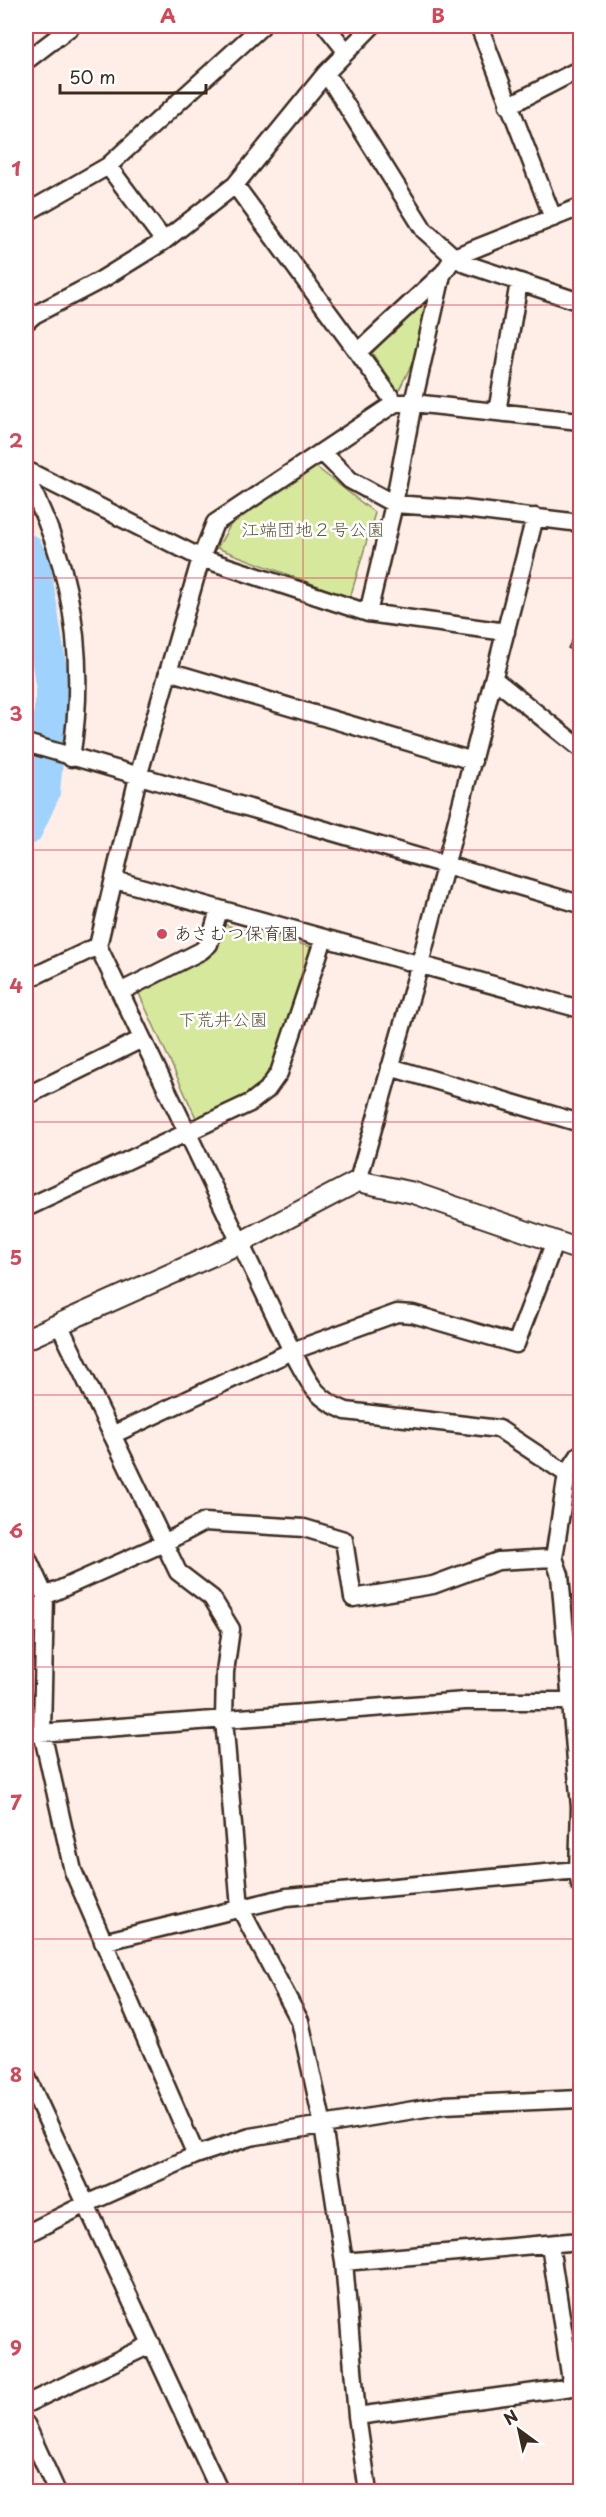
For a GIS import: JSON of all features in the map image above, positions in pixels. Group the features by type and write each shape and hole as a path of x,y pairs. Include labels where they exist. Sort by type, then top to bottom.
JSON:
{"street":[{"path":"26,61 72,26"},
{"path":"26,213 108,166 262,26"},
{"path":"326,26 346,51"},
{"path":"26,322 34,315 101,280 164,241 235,185 326,73 372,26"},
{"path":"479,26 553,218"},
{"path":"508,106 580,69"},
{"path":"326,73 424,230 450,264"},
{"path":"108,166 164,241"},
{"path":"235,185 395,402"},
{"path":"358,352 450,264 580,207"},
{"path":"450,264 466,264 580,302"},
{"path":"368,613 394,504 413,403 450,264"},
{"path":"497,412 519,282"},
{"path":"567,1474 499,1429 346,1411 325,1402 310,1384 292,1351 98,946 138,777 201,558 215,523 395,402 580,421"},
{"path":"322,452 350,480 394,504 580,523"},
{"path":"26,470 201,558 368,613 506,632"},
{"path":"26,478 41,507 60,557 75,624 78,679 77,720 66,756"},
{"path":"358,1181 420,964 535,517"},
{"path":"168,671 473,761"},
{"path":"494,679 580,748"},
{"path":"26,743 580,904"},
{"path":"115,880 580,1009"},
{"path":"120,992 201,951 209,944 219,910"},
{"path":"26,1208 188,1134 250,1103 267,1090 279,1073 324,938"},
{"path":"26,980 98,946"},
{"path":"26,1096 142,1039"},
{"path":"390,1067 580,1123"},
{"path":"26,1339 240,1243 358,1181 414,1193 580,1250"},
{"path":"112,1435 292,1351 397,1313 413,1314 516,1344 555,1241"},
{"path":"59,1324 177,1572 212,1598 231,1629 225,1672 224,1719 240,1908 300,2021 323,2125 344,2262 357,2416 368,2492"},
{"path":"103,1942 287,1897 579,1878 580,1807 560,1575 554,1558 567,1474 580,1454"},
{"path":"45,1596 164,1543 204,1522 304,1528 344,1540 353,1598 433,1585 498,1561 554,1558"},
{"path":"26,1555 45,1596 34,1733 73,1871 196,2155"},
{"path":"34,1733 465,1701 571,1701"},
{"path":"26,2075 220,2492"},
{"path":"26,2234 86,2204 196,2155 250,2137 444,2105 580,2099"},
{"path":"344,2262 580,2241"},
{"path":"357,2416 572,2387 550,2245"},
{"path":"26,2404 152,2344"},
{"path":"26,2424 57,2492"}],"green space":[{"path":"435,288 421,345 398,392 372,353"},
{"name":"江端団地２号公園","path":"315,466 375,513 350,598 217,548 231,524"},
{"name":"下荒井公園","path":"225,925 316,948 273,1072 256,1091 197,1120 136,987 209,954"}],"waterway":[{"path":"26,550 34,568 53,689 43,792 26,829"}],"place":[{"name":"あさむつ保育園","path":"162,934"}]}
